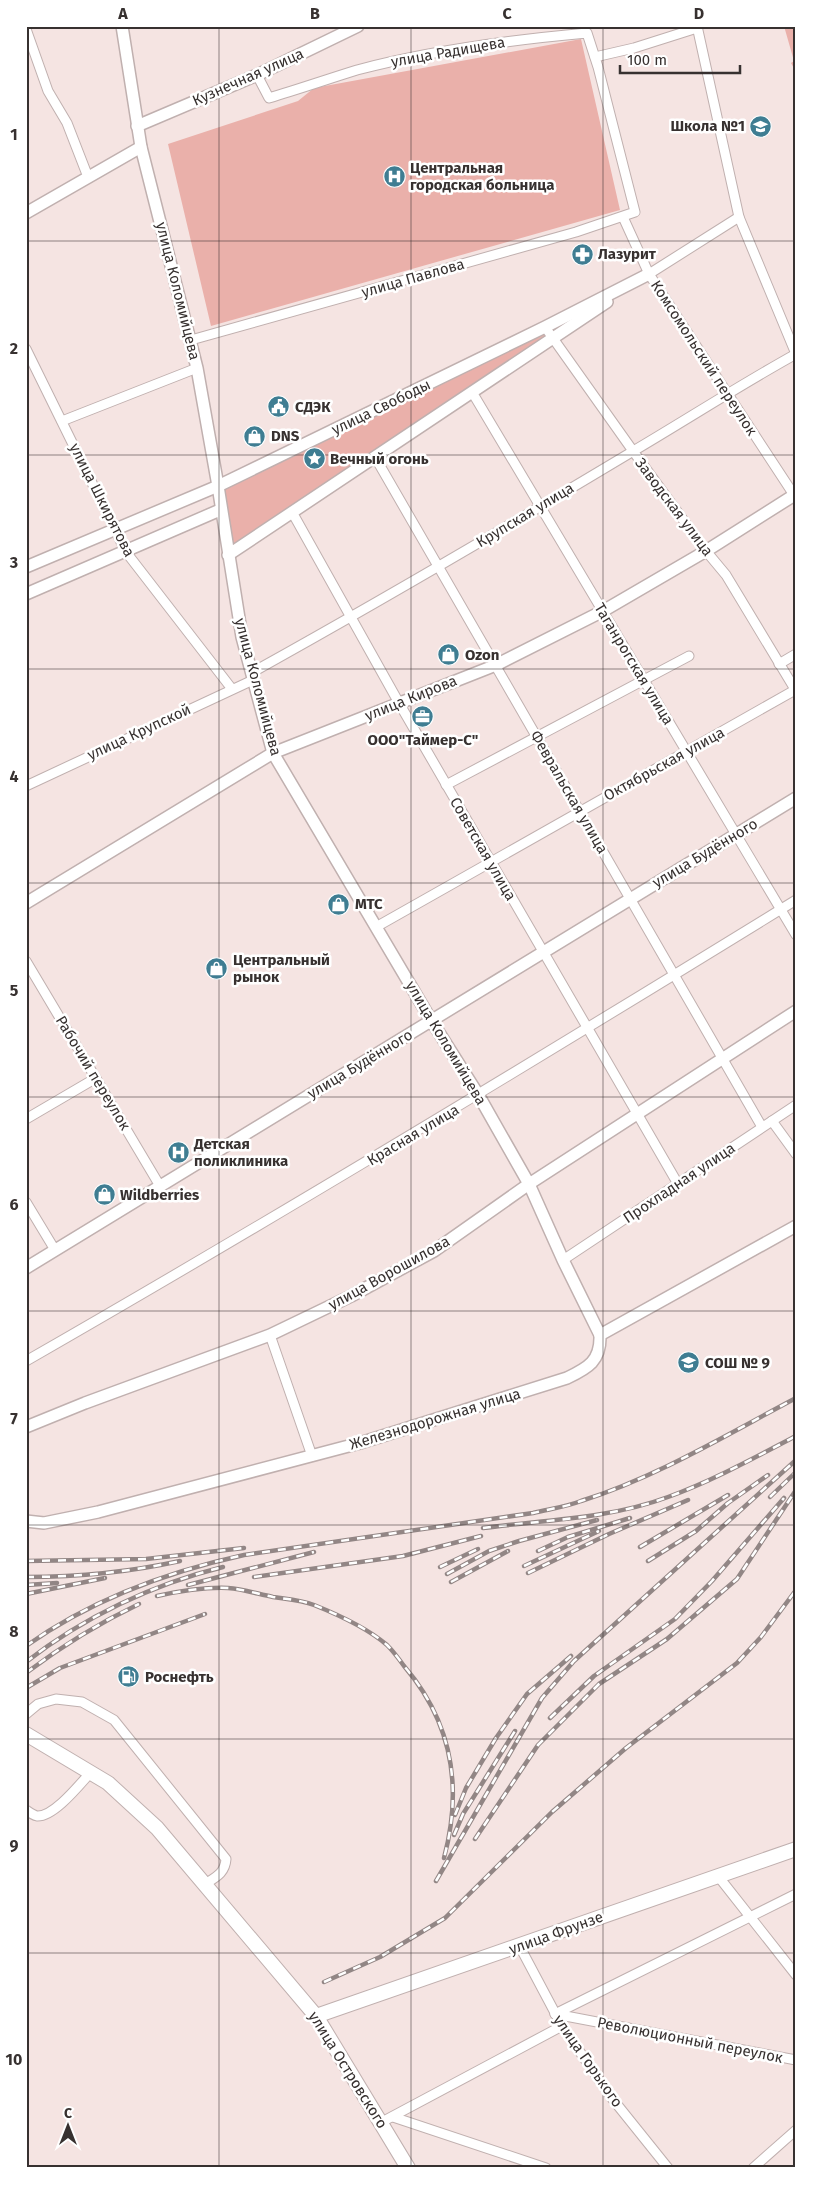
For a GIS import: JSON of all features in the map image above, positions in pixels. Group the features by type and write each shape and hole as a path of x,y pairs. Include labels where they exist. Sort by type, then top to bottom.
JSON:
{"main road":[{"name":"улица Островского","path":"26,1734 108,1783 157,1828 316,2016 386,2120 408,2168"},
{"name":"улица Фрунзе","path":"316,2016 520,1947 796,1849"}],"street":[{"name":"улица Коломийцева","path":"122,26 141,146 197,368 242,637 273,753 431,1020 479,1096 529,1184 563,1260 600,1335"},
{"name":"Кузнечная улица","path":"137,126 257,75 358,26"},
{"path":"595,57 634,48 697,27 739,217 796,354"},
{"path":"26,29 48,91 67,123 88,178"},
{"name":"улица Радищева","path":"257,75 269,98 358,70 427,54 517,40 587,33 595,57"},
{"name":"улица Павлова","path":"191,340 576,232 635,212 595,57"},
{"path":"26,213 141,146"},
{"name":"Комсомольский переулок","path":"623,217 649,274 726,393 795,494"},
{"name":"улица Свободы","path":"228,555 649,274 739,217"},
{"name":"улица Свободы","path":"26,567 114,528 218,486 545,327 649,274"},
{"name":"Заводская улица","path":"545,327 633,451 706,551 726,575 796,691"},
{"name":"улица Шкирятова","path":"26,349 126,552 232,689"},
{"name":"Крупская улица","path":"252,676 541,506 726,393 796,354"},
{"path":"62,422 197,368"},
{"name":"Таганрогская улица","path":"472,392 796,935"},
{"name":"Февральская улица","path":"375,457 762,1128"},
{"name":"улица Кирова","path":"27,900 273,753 496,665 603,611 706,551 795,494"},
{"path":"26,594 220,510"},
{"name":"Советская улица","path":"292,512 446,785 678,1184"},
{"path":"779,664 796,654"},
{"path":"446,785 689,656"},
{"name":"улица Крупской","path":"26,786 232,689 252,676"},
{"name":"Октябрьская улица","path":"376,927 796,691"},
{"name":"улица Будённого","path":"26,1268 796,798"},
{"name":"Красная улица","path":"26,1362 223,1249 479,1096 796,900"},
{"name":"Рабочий переулок","path":"26,961 160,1186"},
{"name":"улица Ворошилова","path":"26,1427 270,1334 351,1296 434,1251 529,1184 796,1011"},
{"path":"26,1119 96,1078"},
{"name":"Прохладная улица","path":"563,1260 796,1105"},
{"path":"772,1121 796,1154"},
{"path":"26,1202 55,1250"},
{"path":"600,1335 796,1226"},
{"path":"270,1334 312,1456"},
{"name":"Железнодорожная улица","path":"26,1521 44,1523 98,1512 312,1456 360,1443 567,1378 589,1368 600,1348 600,1335"},
{"path":"26,1714 38,1704 56,1699 82,1702 114,1720 226,1859 226,1866 222,1874 205,1884"},
{"path":"26,1810 36,1816 58,1806 91,1772"},
{"path":"718,1876 796,1975"},
{"path":"555,2014 796,1894"},
{"name":"улица Горького","path":"520,1947 562,2026 611,2097 668,2168"},
{"name":"Революционный переулок","path":"555,2014 796,2060"},
{"path":"386,2120 562,2026"},
{"path":"386,2120 546,2168"},
{"path":"753,2168 796,2130"}],"shaded area":[{"path":"784,26 796,26 796,72 791,63 794,61"},
{"name":"Центральная городская больница","path":"581,39 620,210 211,326 168,144 298,101 314,88"},
{"path":"545,327 553,339 228,555 218,486"}],"railway":[{"path":"26,1646 103,1601 158,1579 215,1562 244,1555 533,1513 575,1503 664,1468 796,1398"},
{"path":"483,1528 576,1518 646,1504 701,1484 796,1436"},
{"path":"436,1881 542,1698 574,1661 796,1460"},
{"path":"770,1497 796,1472"},
{"path":"648,1561 696,1531 728,1503 768,1475"},
{"path":"475,1839 538,1745 599,1684 667,1639 737,1579 796,1490"},
{"path":"640,1547 728,1495"},
{"path":"550,1718 594,1676 675,1619 712,1581 784,1498"},
{"path":"528,1573 609,1534 688,1500"},
{"path":"538,1551 568,1537 630,1518"},
{"path":"447,1574 489,1551 597,1520"},
{"path":"524,1566 599,1531"},
{"path":"254,1577 403,1556 481,1536"},
{"path":"26,1561 146,1559 244,1548"},
{"path":"440,1567 478,1549"},
{"path":"451,1582 508,1551"},
{"path":"188,1585 314,1552"},
{"path":"26,1577 104,1573 180,1561"},
{"path":"26,1662 71,1631 120,1604 171,1583 223,1567"},
{"path":"26,1594 105,1578"},
{"path":"26,1585 57,1583"},
{"path":"157,1596 174,1592 228,1588 299,1601 314,1605 343,1618 371,1633 387,1645 420,1687 443,1733 449,1756 453,1806 444,1858"},
{"path":"324,1982 380,1957 445,1918 552,1812 626,1748 737,1663 761,1637 796,1590"},
{"path":"26,1673 81,1636 139,1604"},
{"path":"26,1688 60,1668 205,1614"},
{"path":"455,1815 466,1788 496,1738 527,1694 571,1656"},
{"path":"454,1835 463,1814 515,1731"}],"place":[{"name":"Школа №1","path":"761,126"},
{"name":"Центральная городская больница","path":"394,177"},
{"name":"Лазурит","path":"582,254"},
{"name":"СДЭК","path":"279,407"},
{"name":"DNS","path":"255,436"},
{"name":"Вечный огонь","path":"314,459"},
{"name":"Ozon","path":"449,655"},
{"name":"ООО\"Таймер-С\"","path":"423,717"},
{"name":"МТС","path":"339,904"},
{"name":"Центральный рынок","path":"217,969"},
{"name":"Детская поликлиника","path":"178,1153"},
{"name":"Wildberries","path":"104,1195"},
{"name":"СОШ № 9","path":"689,1363"},
{"name":"Роснефть","path":"129,1677"}]}
